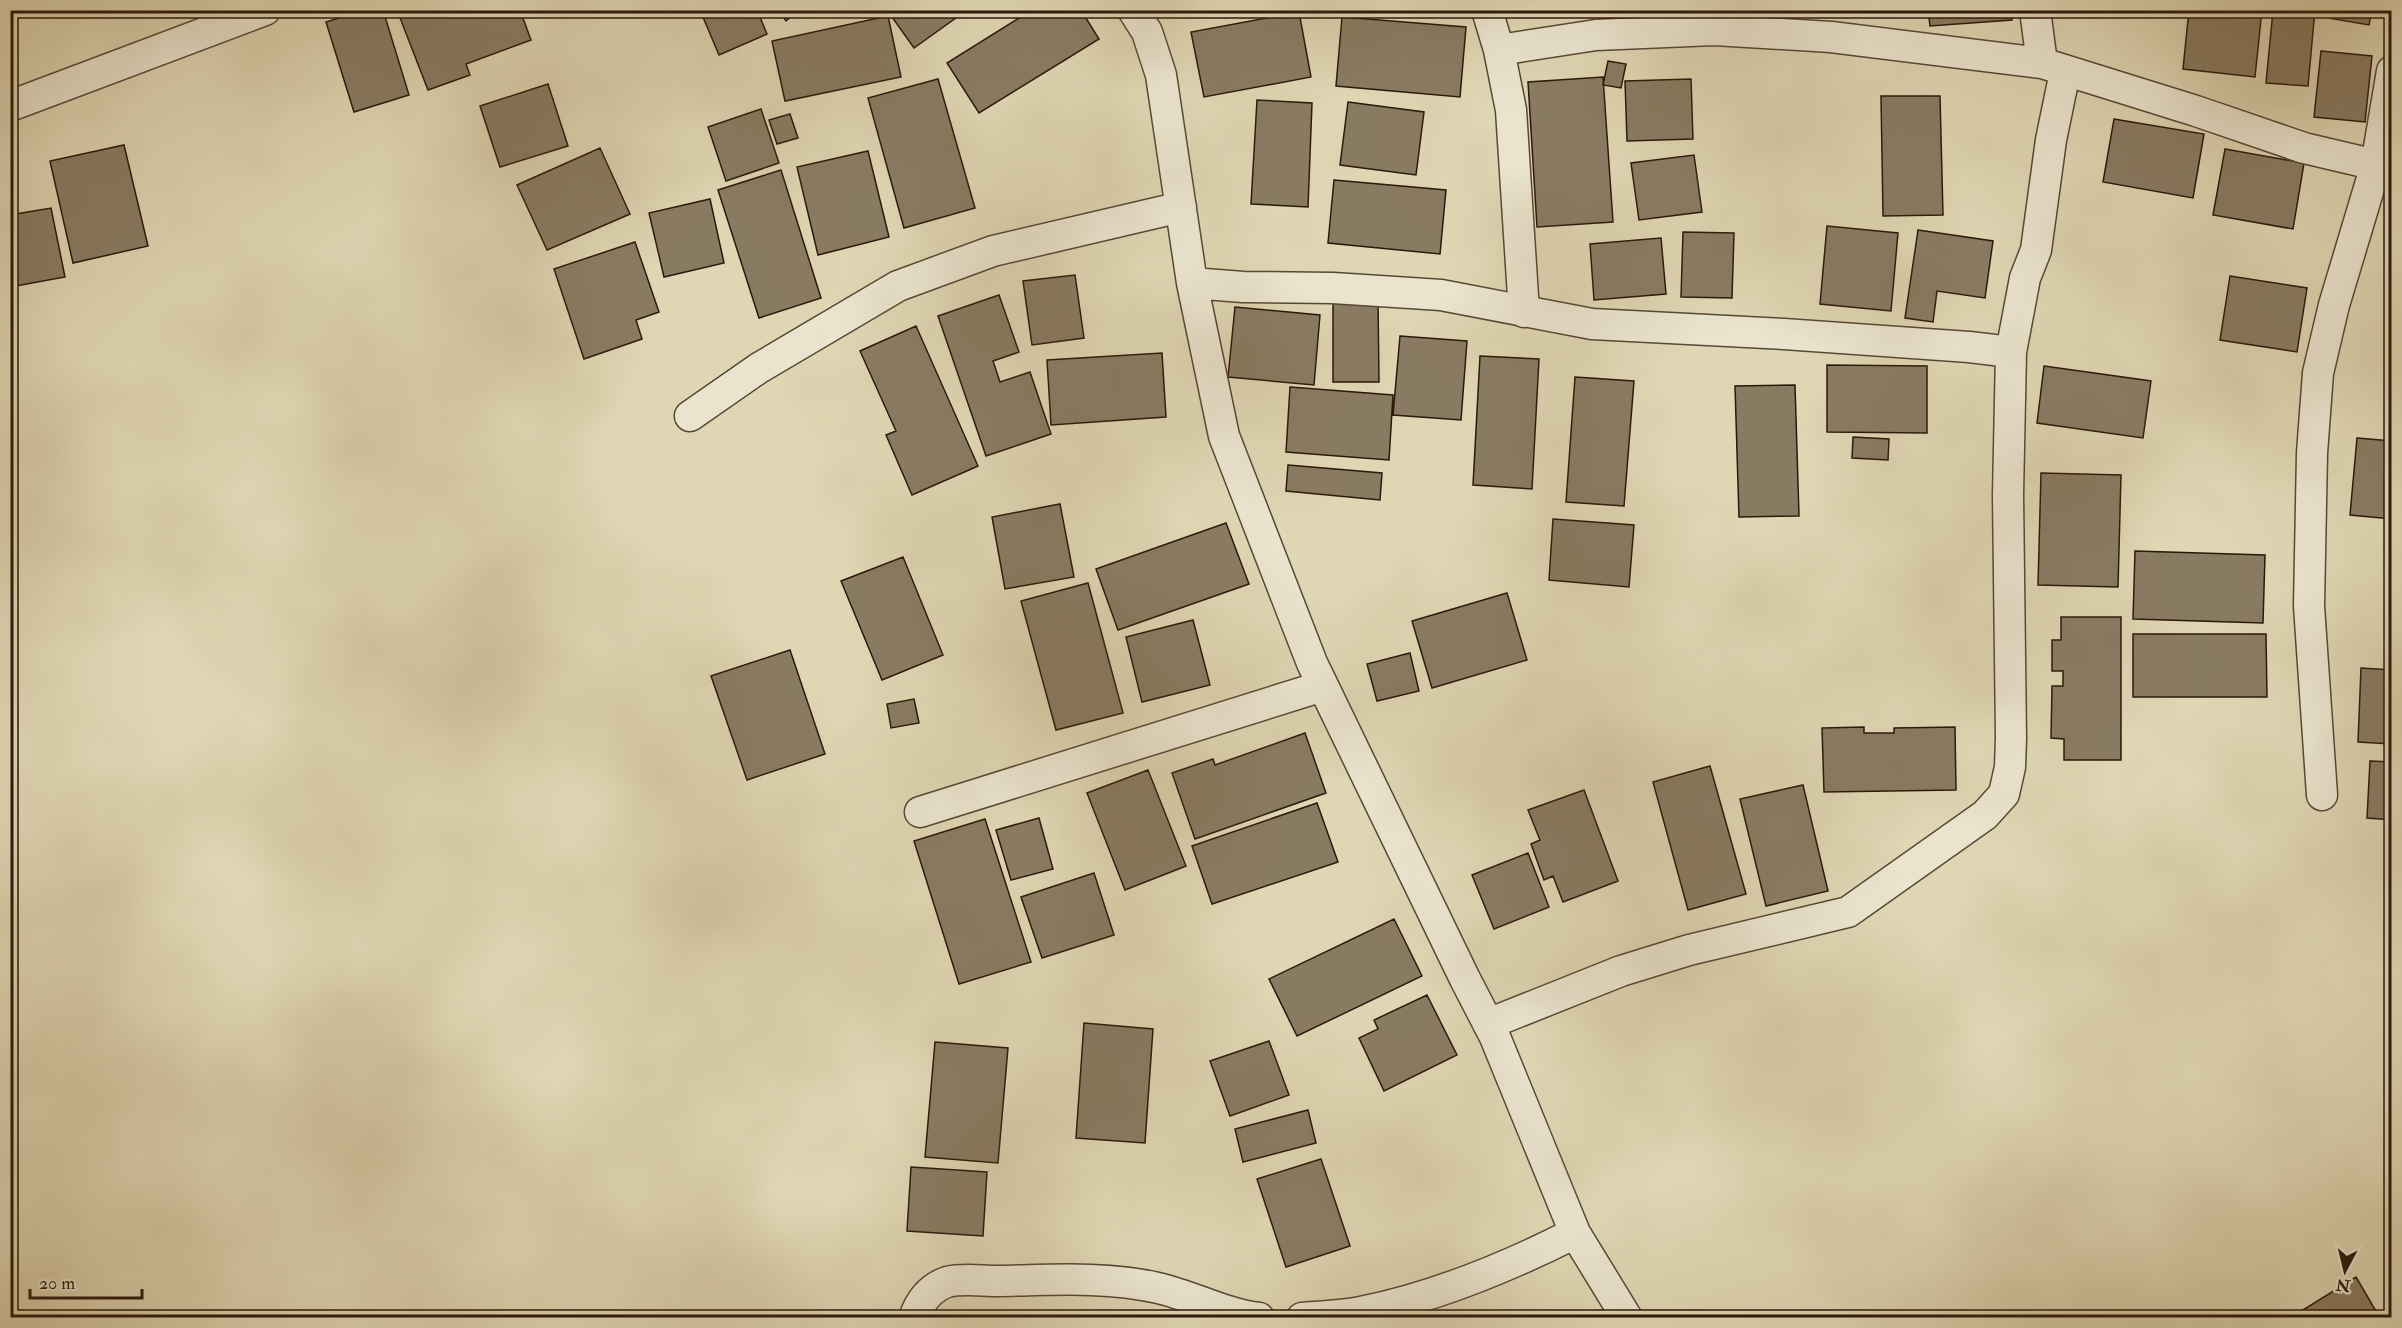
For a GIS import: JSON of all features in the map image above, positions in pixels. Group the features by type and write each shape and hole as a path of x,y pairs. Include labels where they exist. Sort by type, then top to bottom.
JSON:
{"street":[{"path":"10,106 265,10"},
{"path":"1133,10 1147,32 1161,75 1192,283 1224,436 1312,663 1488,1024 1575,1233 1627,1317"},
{"path":"1487,10 1499,50 1511,110 1524,312"},
{"path":"1488,1024 1621,971 1689,950 1848,912 1985,815 2004,794 2010,767 2011,738 2008,495 2011,352 2025,278 2036,250 2051,140 2053,67 2035,10"},
{"path":"1499,50 1596,35 1714,30 1831,37 2053,67 2196,111 2304,148 2376,165"},
{"path":"2322,795 2309,606 2312,453 2318,373 2334,305 2376,165 2391,71"},
{"path":"690,416 759,368 898,286 993,251 1180,207"},
{"path":"1192,283 1441,295 1593,324 1807,336 2011,352"},
{"path":"920,812 1323,686"},
{"path":"1315,1317 1359,1312 1420,1298 1516,1263 1575,1233"},
{"path":"914,1317 922,1299 948,1282 1064,1280 1121,1283 1157,1288 1220,1309 1259,1317"}],"building":[{"path":"365,10 383,10 409,95 354,112 326,22"},
{"path":"397,10 520,10 531,40 466,64 470,75 428,90"},
{"path":"700,10 757,10 767,34 719,55"},
{"path":"778,10 799,10 786,21"},
{"path":"887,10 967,10 914,48"},
{"path":"1032,10 1081,10 1099,39 979,113 947,63"},
{"path":"1928,10 2011,10 2012,20 1930,26"},
{"path":"2189,10 2262,10 2255,77 2183,69"},
{"path":"2273,10 2315,10 2308,86 2266,83"},
{"path":"2317,10 2372,10 2369,25 2316,16"},
{"path":"1299,12 1311,77 1204,97 1191,32"},
{"path":"888,16 901,77 785,101 772,41"},
{"path":"1342,17 1466,27 1460,97 1336,86"},
{"path":"2321,51 2372,56 2365,122 2314,117"},
{"path":"1608,61 1626,64 1621,88 1603,85"},
{"path":"1603,77 1613,222 1537,227 1528,82"},
{"path":"938,79 975,208 904,228 868,98"},
{"path":"1691,79 1693,139 1627,141 1625,81"},
{"path":"548,84 568,146 500,167 480,106"},
{"path":"1881,96 1940,96 1943,215 1883,216"},
{"path":"1257,100 1312,103 1308,207 1251,204"},
{"path":"1348,102 1424,112 1416,175 1340,165"},
{"path":"761,109 779,163 726,181 708,127"},
{"path":"790,114 798,138 777,144 769,120"},
{"path":"2114,119 2204,134 2193,198 2103,182"},
{"path":"124,145 148,246 73,263 50,161"},
{"path":"600,148 630,214 547,250 517,185"},
{"path":"2225,149 2304,163 2293,229 2213,215"},
{"path":"868,151 889,237 818,255 797,167"},
{"path":"1694,155 1702,212 1639,220 1631,163"},
{"path":"781,170 821,298 759,318 718,190"},
{"path":"1334,180 1446,190 1440,254 1328,243"},
{"path":"710,199 724,263 664,277 649,213"},
{"path":"51,208 65,277 10,287 10,215"},
{"path":"1827,226 1898,233 1891,311 1820,304"},
{"path":"1918,230 1993,241 1985,298 1937,291 1933,322 1905,318"},
{"path":"1683,232 1734,233 1732,298 1681,297"},
{"path":"1661,238 1666,294 1594,300 1590,244"},
{"path":"635,242 659,312 636,320 642,339 584,359 554,269"},
{"path":"1075,275 1084,338 1032,345 1023,281"},
{"path":"2230,276 2307,288 2297,352 2220,340"},
{"path":"999,295 1019,352 993,361 1000,382 1030,372 1051,434 986,456 938,316"},
{"path":"1378,300 1379,382 1333,382 1333,301"},
{"path":"1235,307 1320,315 1314,385 1228,377"},
{"path":"916,326 978,466 912,495 886,435 896,431 860,351"},
{"path":"1400,336 1467,341 1461,420 1393,415"},
{"path":"1162,353 1166,417 1051,425 1047,360"},
{"path":"1480,356 1539,359 1532,489 1473,485"},
{"path":"1827,365 1927,366 1927,433 1827,432"},
{"path":"2044,366 2151,381 2143,438 2037,423"},
{"path":"1575,377 1634,381 1624,506 1566,502"},
{"path":"1795,385 1799,516 1739,517 1735,386"},
{"path":"1290,387 1393,395 1389,460 1286,452"},
{"path":"1853,437 1889,439 1888,460 1852,458"},
{"path":"2357,438 2392,441 2392,519 2350,515"},
{"path":"1288,465 1382,473 1380,500 1286,491"},
{"path":"2041,473 2121,475 2118,587 2038,585"},
{"path":"1060,504 1074,577 1005,589 992,517"},
{"path":"1553,519 1634,525 1629,587 1549,580"},
{"path":"1226,523 1249,584 1118,630 1096,569"},
{"path":"2135,551 2265,555 2263,623 2133,619"},
{"path":"903,557 943,655 882,680 841,581"},
{"path":"1088,583 1123,713 1056,730 1021,601"},
{"path":"1507,593 1527,660 1432,688 1412,621"},
{"path":"2061,617 2121,617 2121,760 2064,760 2064,739 2051,738 2052,686 2063,686 2063,671 2052,671 2052,640 2061,640"},
{"path":"1193,620 1210,685 1142,702 1126,637"},
{"path":"2133,634 2266,634 2267,697 2133,697"},
{"path":"790,650 825,754 747,780 711,676"},
{"path":"1410,653 1419,691 1377,701 1367,664"},
{"path":"2361,668 2392,670 2392,744 2358,742"},
{"path":"914,699 919,723 891,728 887,704"},
{"path":"1864,727 1864,733 1894,733 1894,728 1955,727 1956,790 1824,792 1822,728"},
{"path":"1305,733 1326,793 1195,839 1172,773 1213,759 1215,765"},
{"path":"2370,761 2392,762 2392,820 2367,818"},
{"path":"1710,766 1746,894 1688,910 1653,782"},
{"path":"1148,770 1186,866 1125,890 1087,793"},
{"path":"1803,785 1828,891 1766,906 1740,799"},
{"path":"1584,790 1618,881 1563,902 1553,876 1544,880 1531,844 1540,840 1528,810"},
{"path":"1317,803 1338,862 1212,904 1192,846"},
{"path":"1039,818 1053,869 1011,880 996,830"},
{"path":"985,819 1031,962 959,984 914,841"},
{"path":"1528,853 1549,907 1494,929 1472,875"},
{"path":"1094,873 1114,935 1042,958 1021,897"},
{"path":"1394,919 1422,976 1297,1036 1269,979"},
{"path":"1427,995 1457,1055 1384,1091 1359,1038 1378,1029 1374,1020"},
{"path":"1084,1023 1153,1029 1145,1143 1076,1138"},
{"path":"1269,1041 1289,1095 1230,1116 1210,1061"},
{"path":"935,1042 1008,1048 998,1163 925,1157"},
{"path":"1308,1110 1316,1143 1243,1162 1235,1129"},
{"path":"1321,1159 1350,1246 1286,1267 1257,1179"},
{"path":"911,1167 987,1172 983,1236 907,1231"},
{"path":"2356,1277 2380,1318 2290,1318"}]}
